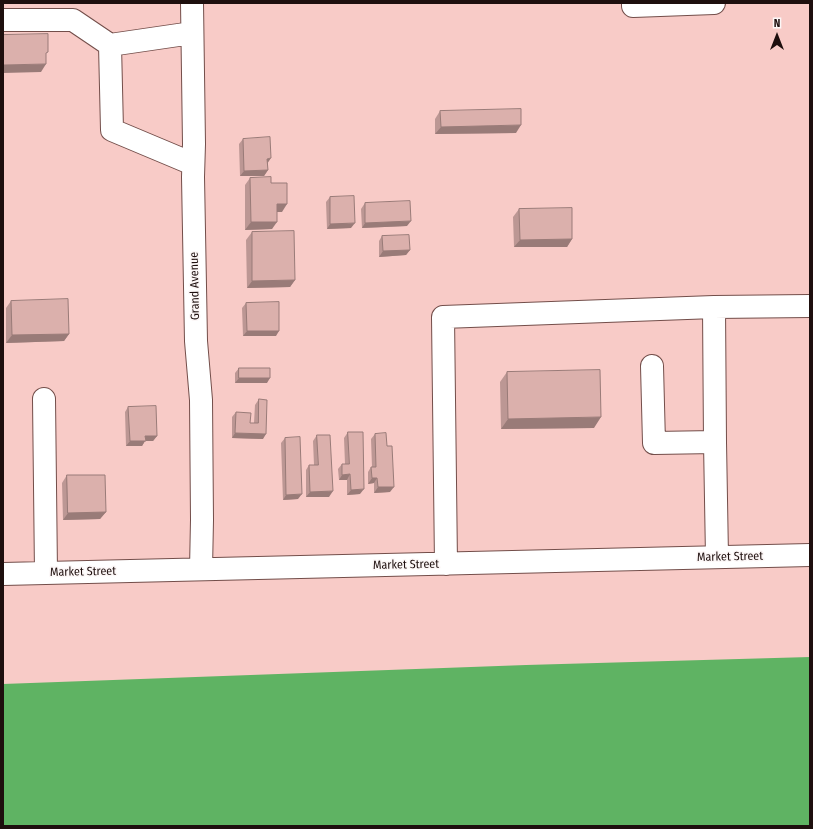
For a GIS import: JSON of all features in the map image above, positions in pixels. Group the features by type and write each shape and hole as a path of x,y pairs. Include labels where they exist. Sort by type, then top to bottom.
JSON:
{"street":[{"name":"Grand Avenue","path":"192,3 196,341 201,400 201,569"},
{"path":"633,3 633,6 714,3"},
{"path":"3,20 73,20 110,45 192,33"},
{"path":"110,45 112,130 193,164"},
{"path":"446,564 443,317 714,307 810,306"},
{"path":"714,307 716,557"},
{"path":"652,366 654,443 715,442"},
{"path":"44,399 46,573"},
{"name":"Market Street","path":"3,574 810,555"}],"green space":[{"path":"810,657 810,826 3,826 3,684 526,665"}],"building":[{"path":"48,34 46,64 3,65 3,35"},
{"path":"521,109 521,125 441,127 440,111"},
{"path":"270,137 271,158 267,159 268,170 244,171 243,139"},
{"path":"271,177 271,183 287,183 287,204 277,204 277,222 251,222 250,178"},
{"path":"354,196 355,223 330,224 330,197"},
{"path":"410,201 411,221 365,223 365,203"},
{"path":"572,208 572,239 520,240 519,209"},
{"path":"294,231 295,280 252,281 252,232"},
{"path":"409,235 410,250 383,251 382,236"},
{"path":"68,299 69,334 12,335 11,301"},
{"path":"279,302 279,331 247,331 246,303"},
{"path":"239,368 270,368 270,378 239,378"},
{"path":"600,370 601,417 508,419 507,372"},
{"path":"259,399 267,400 266,434 235,433 236,412 251,413 250,423 258,423"},
{"path":"156,406 157,436 145,436 146,441 130,441 128,407"},
{"path":"348,432 363,432 364,489 351,490 350,474 342,475 342,464 349,464"},
{"path":"386,433 387,446 392,446 394,487 378,487 377,478 372,478 371,467 376,467 375,434"},
{"path":"317,435 330,435 333,491 310,492 309,465 318,465"},
{"path":"300,437 302,494 286,495 285,438"},
{"path":"67,475 105,475 106,512 68,513"}]}
